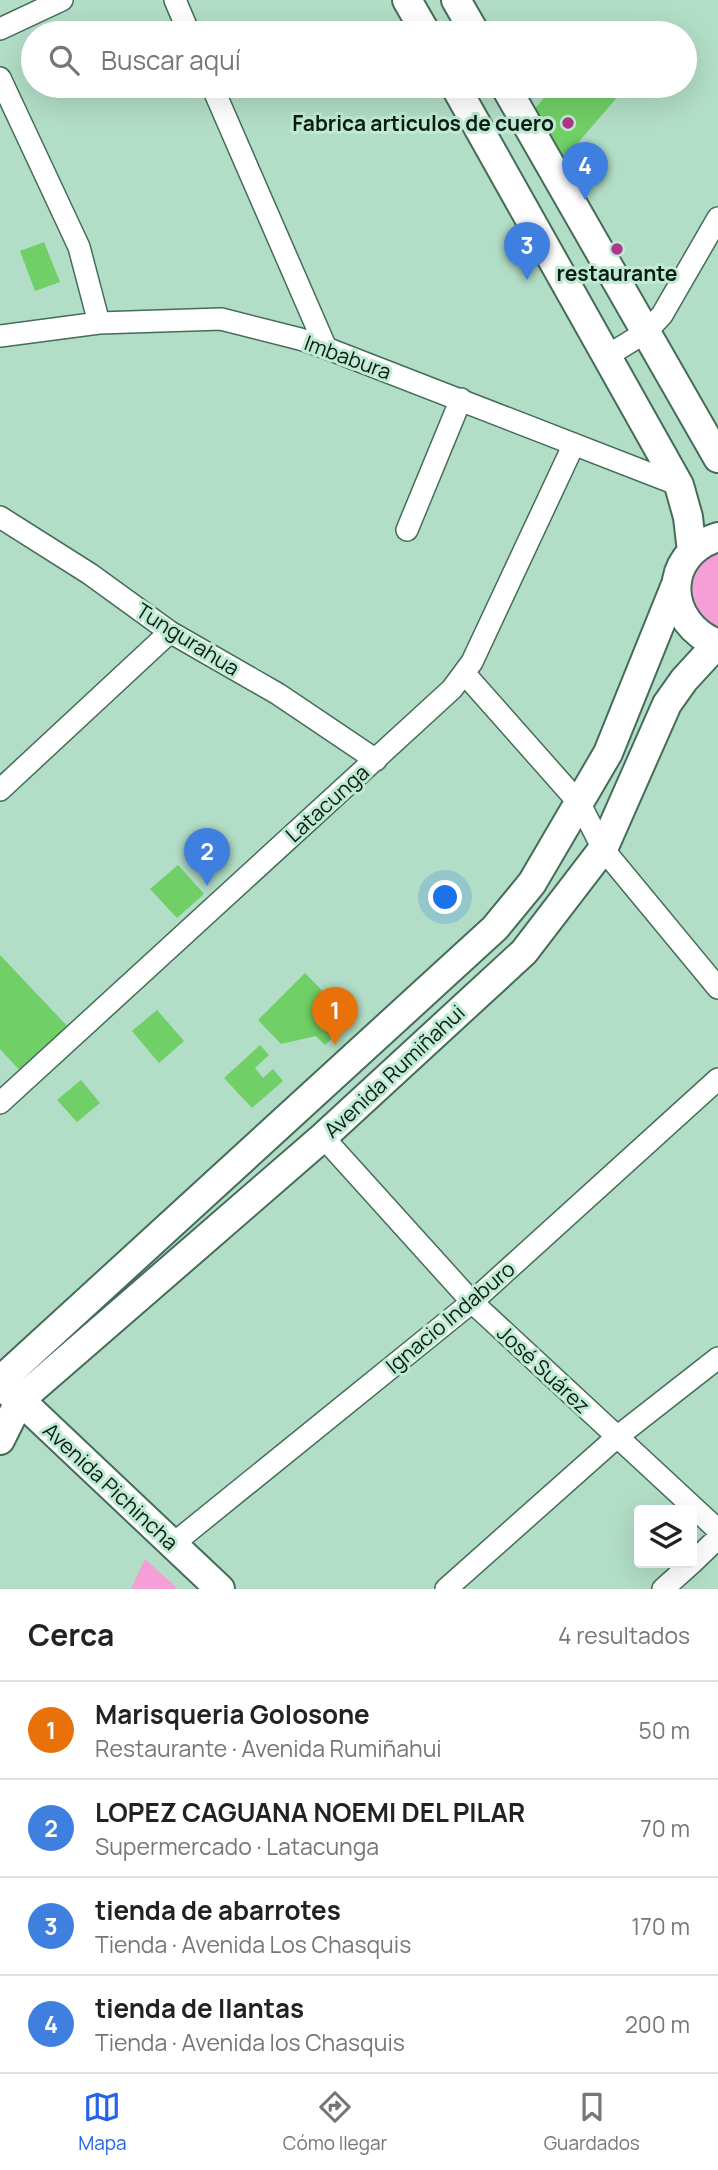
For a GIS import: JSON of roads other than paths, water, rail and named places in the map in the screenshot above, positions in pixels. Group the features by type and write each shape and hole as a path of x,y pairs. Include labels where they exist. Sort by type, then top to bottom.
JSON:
{"main road":[{"path":"407,0 419,21"},
{"path":"456,0 468,21"},
{"path":"462,98 679,485 688,517 692,552"},
{"path":"512,98 718,458"},
{"path":"692,552 706,541 718,537"},
{"name":"Avenida Rumiñahui","path":"0,1440 7,1389 495,928 532,883 608,753 685,561 692,552"},
{"path":"677,582 677,598 686,621 702,638 718,644"},
{"name":"Avenida Rumiñahui","path":"7,1389 323,1137 524,952 603,849 667,704 684,680 718,644"},
{"name":"Avenida Pichincha","path":"7,1389 220,1589"}],"street":[{"path":"0,29 62,0"},
{"path":"175,0 184,21"},
{"path":"0,78 79,247 99,323"},
{"path":"217,98 326,348"},
{"path":"607,356 646,332 662,315 718,218"},
{"name":"Imbabura","path":"0,336 99,323 220,319 326,348 679,485"},
{"path":"407,530 461,400"},
{"name":"Latacunga","path":"0,1103 452,689 472,662 574,444"},
{"name":"Tungurahua","path":"0,517 90,574 170,632 278,694 376,760"},
{"path":"0,790 170,632"},
{"path":"464,673 580,804 603,849 718,988"},
{"name":"Ignacio Indaburo","path":"173,1544 472,1302 718,1079"},
{"name":"José Suárez","path":"323,1137 472,1302 718,1530"},
{"path":"446,1589 617,1437 718,1358"},
{"path":"697,1558 718,1538"},
{"path":"663,1589 686,1568"}],"place":[{"name":"Fabrica articulos de cuero","path":"568,123"},
{"name":"tienda de llantas","path":"585,200"},
{"name":"restaurante","path":"617,249"},
{"name":"tienda de abarrotes","path":"527,280"},
{"name":"LOPEZ CAGUANA NOEMI DEL PILAR","path":"207,886"},
{"name":"Marisqueria Golosone","path":"335,1045"}]}
